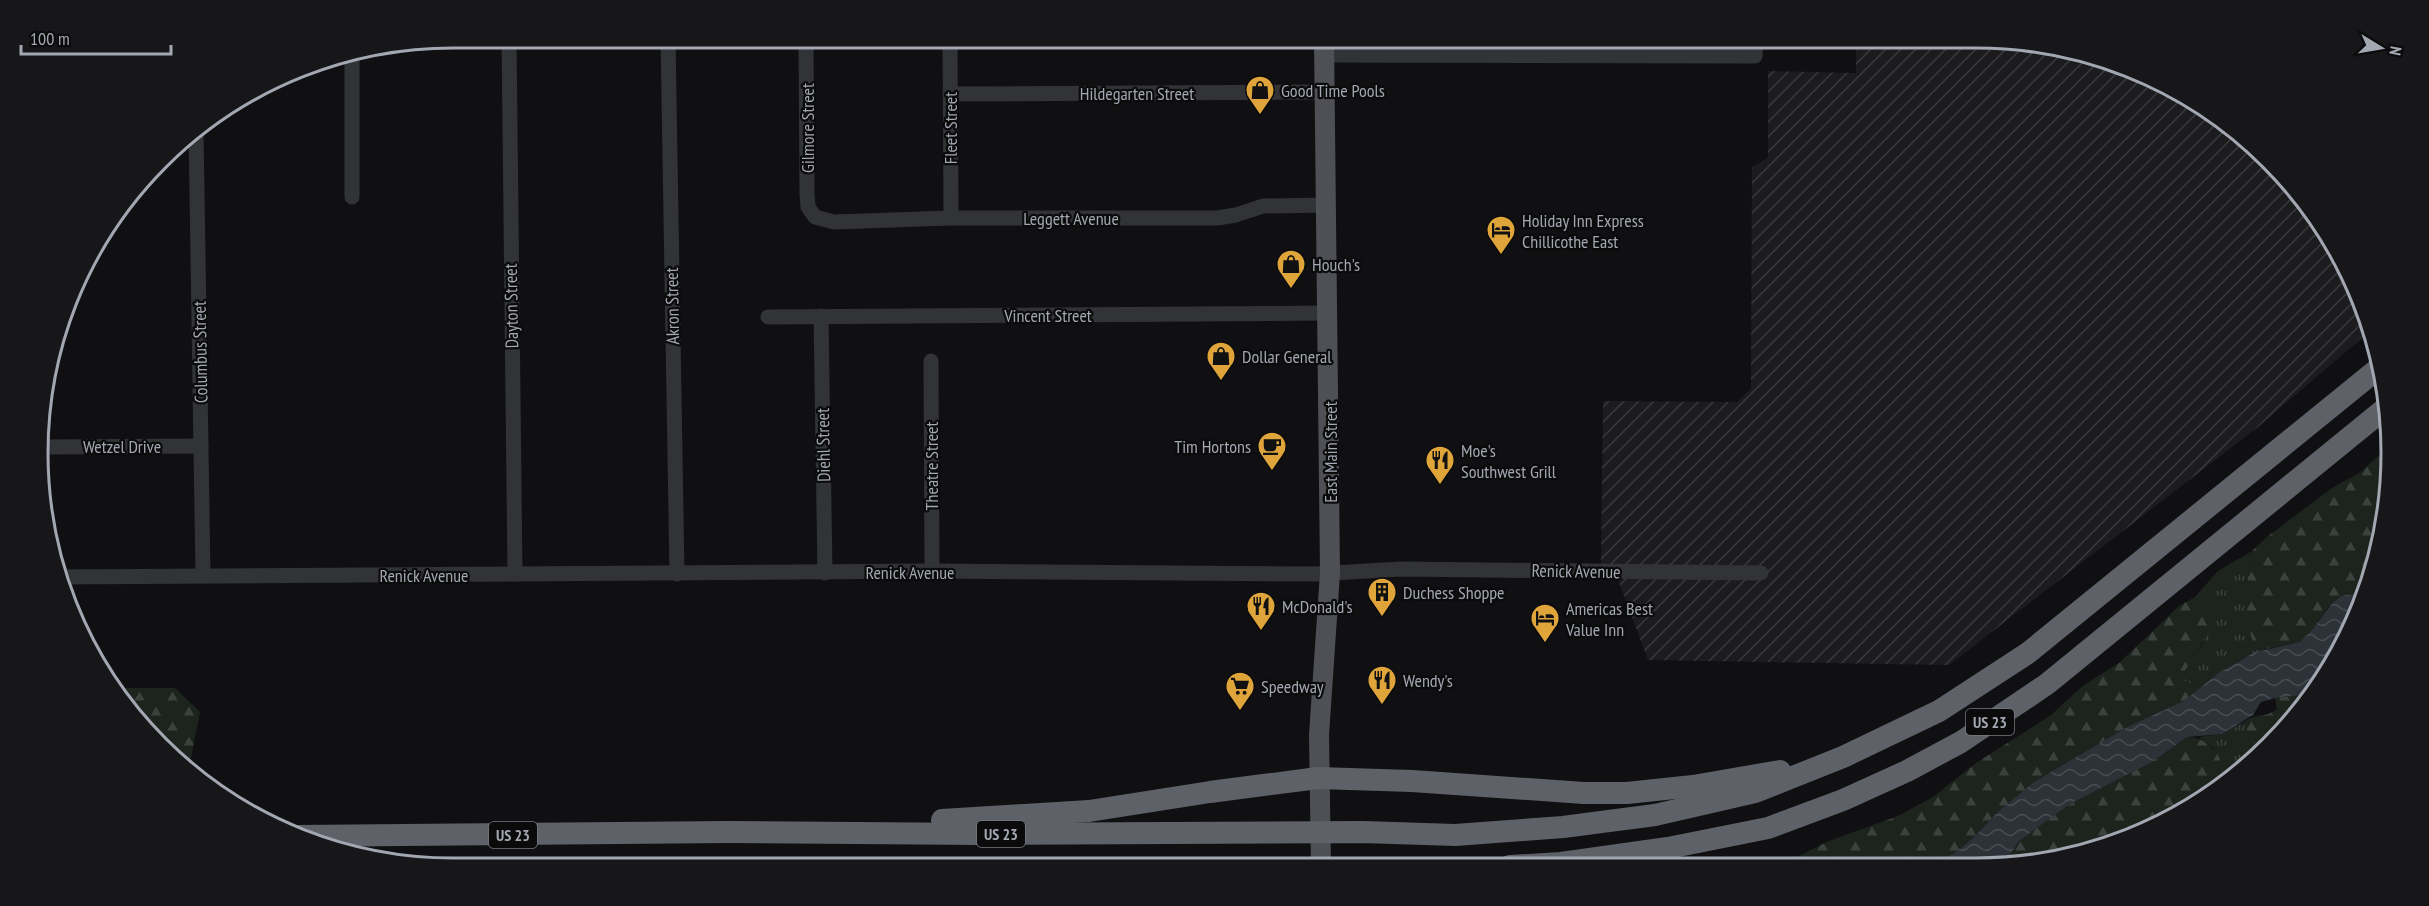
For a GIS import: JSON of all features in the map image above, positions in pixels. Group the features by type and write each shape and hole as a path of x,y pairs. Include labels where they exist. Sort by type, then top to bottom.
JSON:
{"highway":[{"name":"US 23","path":"320,836 728,832 968,834 1363,832 1455,835 1563,827 1655,815 1755,792 1843,757 1939,711 2028,653 2373,373"},
{"name":"US 23","path":"1597,858 1668,848 1768,828 1843,800 1961,742 2037,691 2379,413"},
{"path":"728,832 1089,811 1318,778 1412,781 1584,793 1627,793 1693,786 1754,776 1843,757"},
{"path":"1683,858 1768,828"}],"main road":[{"name":"East Main Street","path":"1321,858 1319,735 1330,573 1324,48"}],"street":[{"name":"Dayton Street","path":"509,48 515,574"},
{"name":"Akron Street","path":"668,48 677,574"},
{"name":"Gilmore Street","path":"806,48 807,193 808,207 815,217"},
{"name":"Fleet Street","path":"950,48 951,218"},
{"path":"1410,48 1755,56 1755,48"},
{"path":"352,61 352,197"},
{"name":"Hildegarten Street","path":"950,94 1324,92"},
{"name":"Columbus Street","path":"196,140 202,576"},
{"name":"Leggett Avenue","path":"815,217 834,222 951,218 1227,217 1263,206 1326,206"},
{"name":"Vincent Street","path":"768,317 1328,313"},
{"name":"Diehl Street","path":"821,316 825,573"},
{"name":"Theatre Street","path":"931,361 932,571"},
{"name":"Wetzel Drive","path":"48,447 201,446"},
{"name":"Renick Avenue","path":"67,577 932,571 1330,573 1412,569 1761,573"}],"shaded area":[{"path":"1856,48 2002,49 2029,51 2081,62 2106,69 2155,90 2201,116 2223,132 2262,167 2297,206 2313,228 2339,274 2364,336 2258,427 1949,665 1648,660 1619,582 1601,564 1603,401 1737,402 1751,388 1752,168 1768,157 1768,71 1856,73"}],"green space":[{"path":"2381,453 2378,506 2367,558 2356,594 2330,605 2300,642 2266,649 2258,646 2252,639 2247,623 2248,568 2252,551 2268,536 2332,488 2361,472"},
{"path":"2252,551 2248,568 2258,646 2266,649 2239,660 2201,688 2182,680 2182,675 2203,643 2208,597 2195,597 2218,571"},
{"path":"2195,597 2208,597 2212,605 2210,625 2205,637 2182,675 2182,680 2201,688 2184,701 2127,727 2034,782 1953,854 1944,858 1796,858 1829,841 1898,816 1933,797 1976,763 2051,715 2084,685 2119,663 2179,606"},
{"path":"123,688 175,688 200,712 190,761 149,720"},
{"path":"2300,695 2252,749 2244,722 2277,709 2275,698"},
{"path":"2244,722 2252,749 2221,775 2214,748 2199,737 2222,734"},
{"path":"2187,737 2196,738 2204,741 2216,752 2220,760 2222,775 2178,804 2106,837 2055,850 2009,857 2019,841 2070,804 2152,762"}],"water":[{"path":"2356,594 2327,656 2300,695 2261,702 2253,715 2222,734 2187,737 2152,762 2070,804 2019,841 2009,857 1944,858 1953,854 1972,839 2000,810 2034,782 2127,727 2184,701 2220,672 2255,652 2300,642 2341,596"}],"place":[{"name":"Good Time Pools","path":"1260,116"},
{"name":"Holiday Inn Express Chillicothe East","path":"1501,256"},
{"name":"Houch's","path":"1291,290"},
{"name":"Dollar General","path":"1221,382"},
{"name":"Tim Hortons","path":"1272,472"},
{"name":"Moe's Southwest Grill","path":"1440,486"},
{"name":"Duchess Shoppe","path":"1382,618"},
{"name":"McDonald's","path":"1261,632"},
{"name":"Americas Best Value Inn","path":"1545,644"},
{"name":"Wendy's","path":"1382,706"},
{"name":"Speedway","path":"1240,712"}]}
